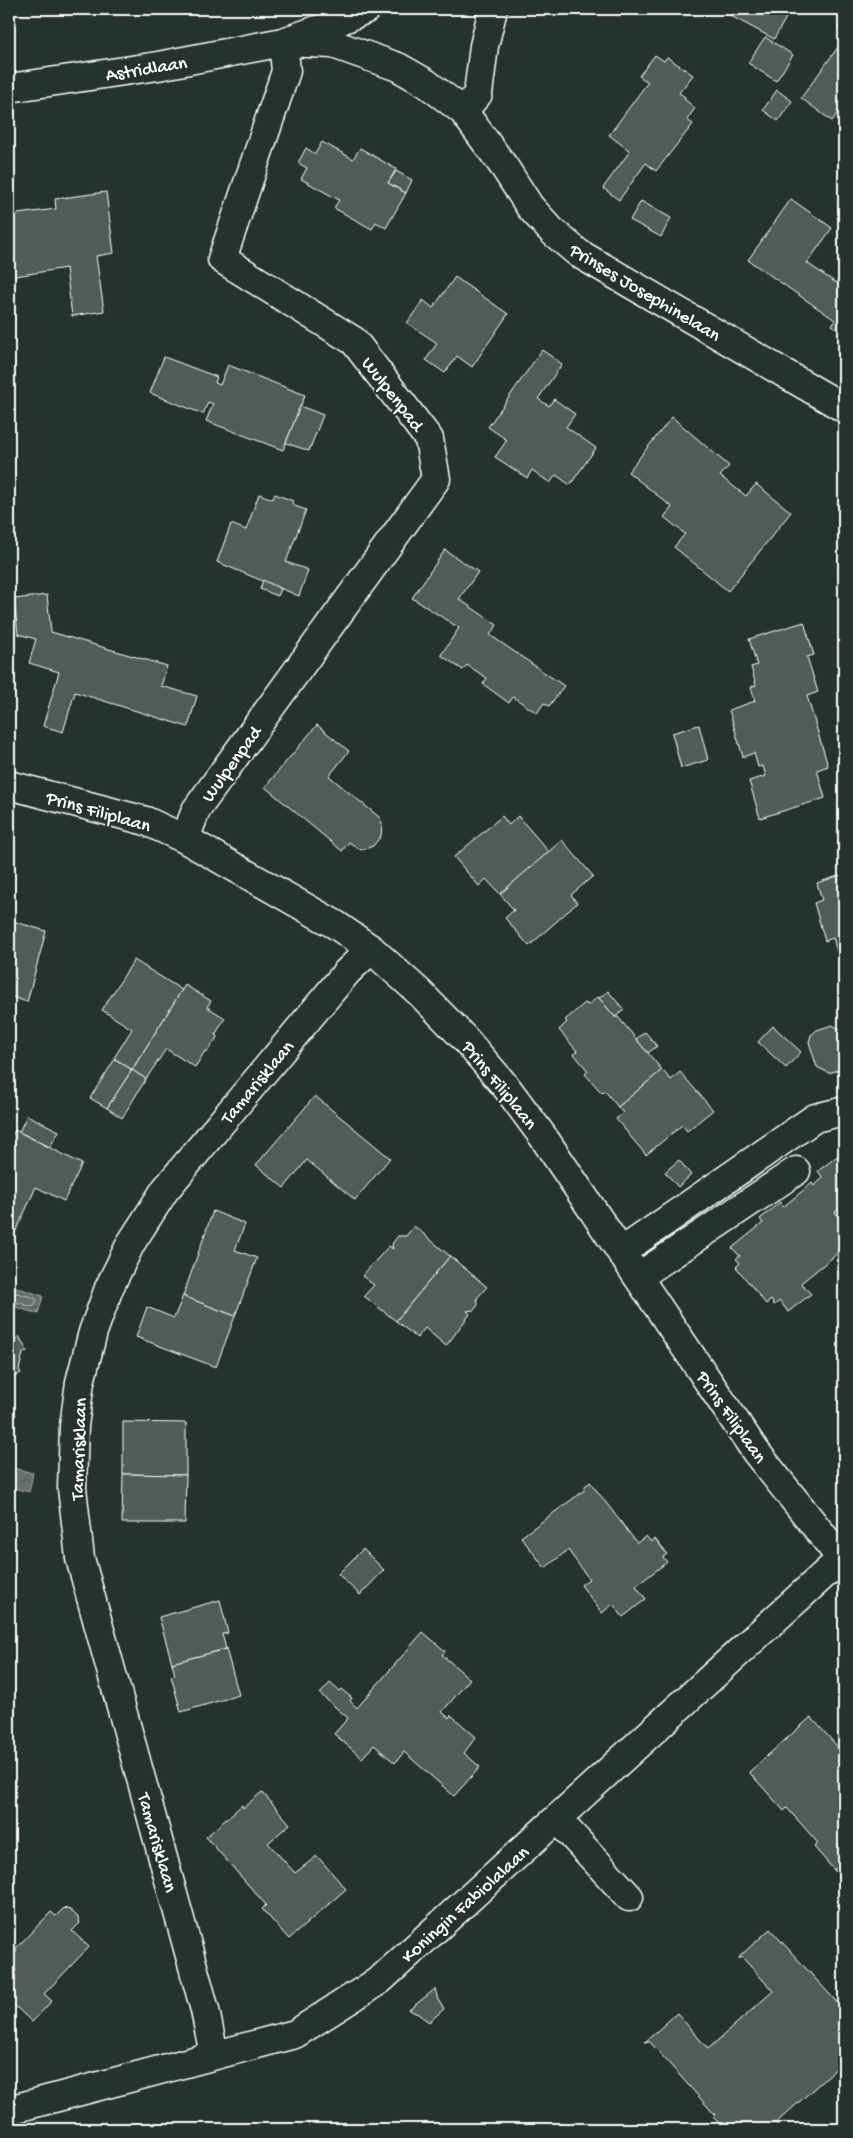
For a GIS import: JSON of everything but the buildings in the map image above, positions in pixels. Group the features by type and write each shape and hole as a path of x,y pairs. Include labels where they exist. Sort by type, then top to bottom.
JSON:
{"street":[{"path":"283,42 328,26 366,9"},
{"path":"464,112 478,94 484,46 493,9"},
{"name":"Astridlaan","path":"9,88 158,66 283,42"},
{"name":"Prinses Josephinelaan","path":"283,42 333,44 398,67 426,83 464,112 505,168 530,207 552,231 578,253 844,408"},
{"name":"Wulpenpad","path":"185,839 196,810 436,479 429,438 354,341 222,259 286,71 283,42"},
{"name":"Prins Filiplaan","path":"9,785 146,821 185,839 336,925 371,949 420,993 465,1039 544,1138 756,1452 843,1560"},
{"name":"Tamarisklaan","path":"214,2055 205,2010 80,1558 72,1488 74,1426 80,1382 93,1332 109,1288 131,1243 165,1190 347,972 371,949"},
{"path":"621,1252 815,1118 844,1111"},
{"path":"638,1278 796,1171"},
{"name":"Koningin Fabiolalaan","path":"9,2110 295,2034 380,1980 843,1560"},
{"path":"557,1819 629,1897"}],"water":[{"path":"9,1285 43,1296 38,1314 9,1305"},
{"path":"9,1467 33,1473 29,1492 9,1487"}]}
